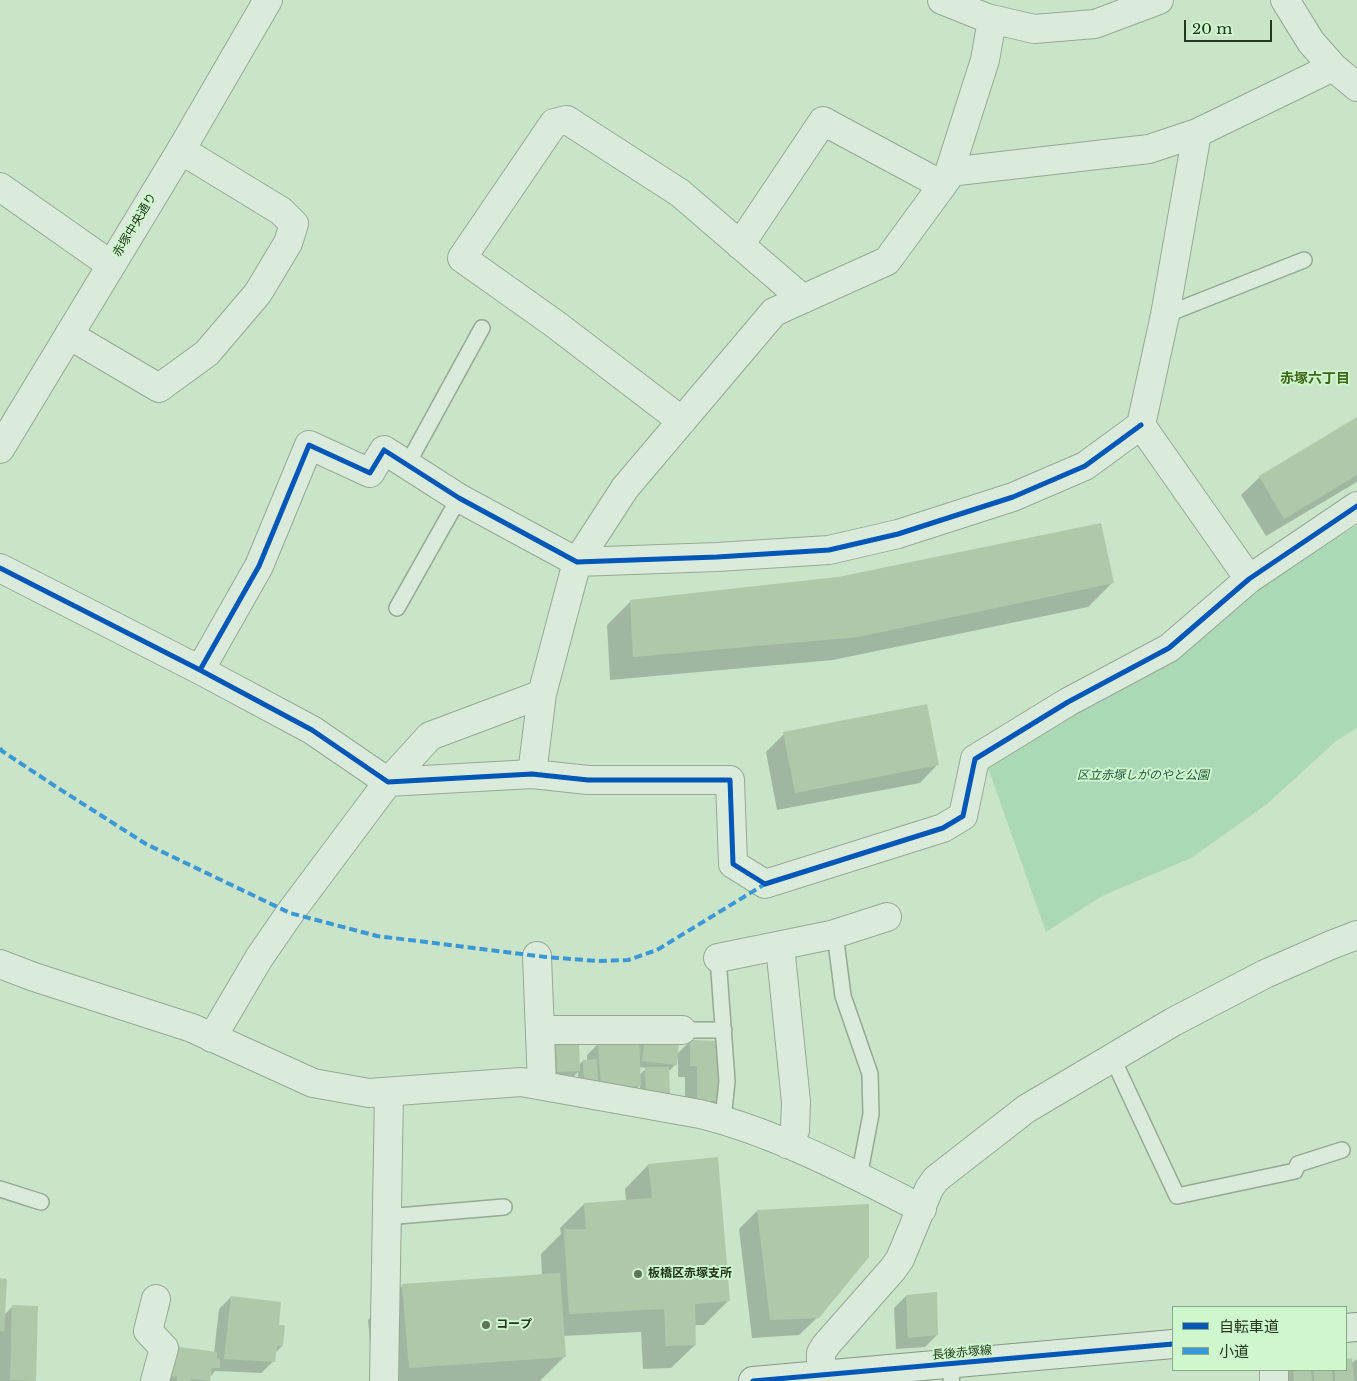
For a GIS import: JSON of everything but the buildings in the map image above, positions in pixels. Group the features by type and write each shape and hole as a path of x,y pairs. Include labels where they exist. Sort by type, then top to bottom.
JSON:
{"street":[{"name":"赤塚中央通り","path":"0,449 181,150 268,0"},
{"path":"942,0 991,13 1034,29 1095,24 1158,0"},
{"path":"1285,0 1311,42 1333,67 1357,87"},
{"path":"532,774 542,694 577,562 625,488 774,312 886,261 946,178 985,60 991,13"},
{"path":"740,245 823,121 946,178 1149,149 1197,133 1333,67"},
{"path":"682,421 555,324 462,258 554,123 567,120 680,193 803,299"},
{"path":"200,670 259,566 309,446 370,473 384,450 459,498 577,562 717,557 829,550 898,534 1013,498 1085,466 1142,425 1165,315 1197,133"},
{"path":"69,335 159,388 207,353 258,293 288,243 294,224 281,211 181,150"},
{"path":"0,187 111,265"},
{"path":"1142,425 1249,579"},
{"path":"0,568 200,670 312,730 388,782 532,774 588,780 730,780 734,864 766,884 943,828 963,816 975,759 1068,702 1169,648 1249,579 1357,506"},
{"path":"212,1038 258,958 290,913 388,782 430,736 542,694"},
{"path":"718,958 835,934 887,917"},
{"path":"821,1375 821,1353 893,1269 900,1258 929,1189 936,1179 1026,1109 1173,1022 1265,974 1357,935"},
{"path":"780,946 796,1102 795,1130 787,1144"},
{"path":"537,956 542,1085"},
{"path":"0,964 34,977 192,1028 313,1083 369,1093 521,1082 700,1114 723,1120 787,1144 859,1177 922,1209"},
{"path":"540,1030 682,1030"},
{"path":"384,1381 389,1092"},
{"path":"155,1381 164,1348 148,1330 156,1299"},
{"name":"長後赤塚線","path":"753,1381 821,1375 952,1372 1172,1344"}],"lane":[{"path":"1165,315 1304,260"},
{"path":"407,465 482,328"},
{"path":"396,608 459,498"},
{"path":"835,934 843,996 870,1074 871,1114 859,1177"},
{"path":"718,958 727,1081 723,1120"},
{"path":"682,1030 724,1030"},
{"path":"1112,1058 1177,1196 1295,1171 1298,1164 1342,1150"},
{"path":"0,1189 41,1202"},
{"path":"386,1217 504,1207"}],"green space":[{"name":"区立赤塚しがのやと公園","path":"1357,525 1357,728 1336,741 1267,804 1191,858 1102,896 1046,932 986,762 1253,587"}],"marked path":[{"path":"0,748 58,788 146,844 290,913 377,936 546,957 598,961 628,960 657,950 765,884"}],"cycle path":[{"path":"200,670 259,566 309,445 370,473 384,450 459,498 577,562 717,557 829,550 898,534 1013,497 1085,466 1141,425"},
{"path":"0,568 200,670 312,730 388,782 532,774 588,780 730,780 733,864 765,884 943,828 963,816 975,759 1068,702 1169,648 1249,579 1357,506"},
{"path":"753,1381 1172,1344"}],"place":[{"name":"板橋区赤塚支所","path":"638,1274"},
{"name":"コープ","path":"486,1325"}],"district":[{"name":"赤塚六丁目","path":"1315,379"}]}
